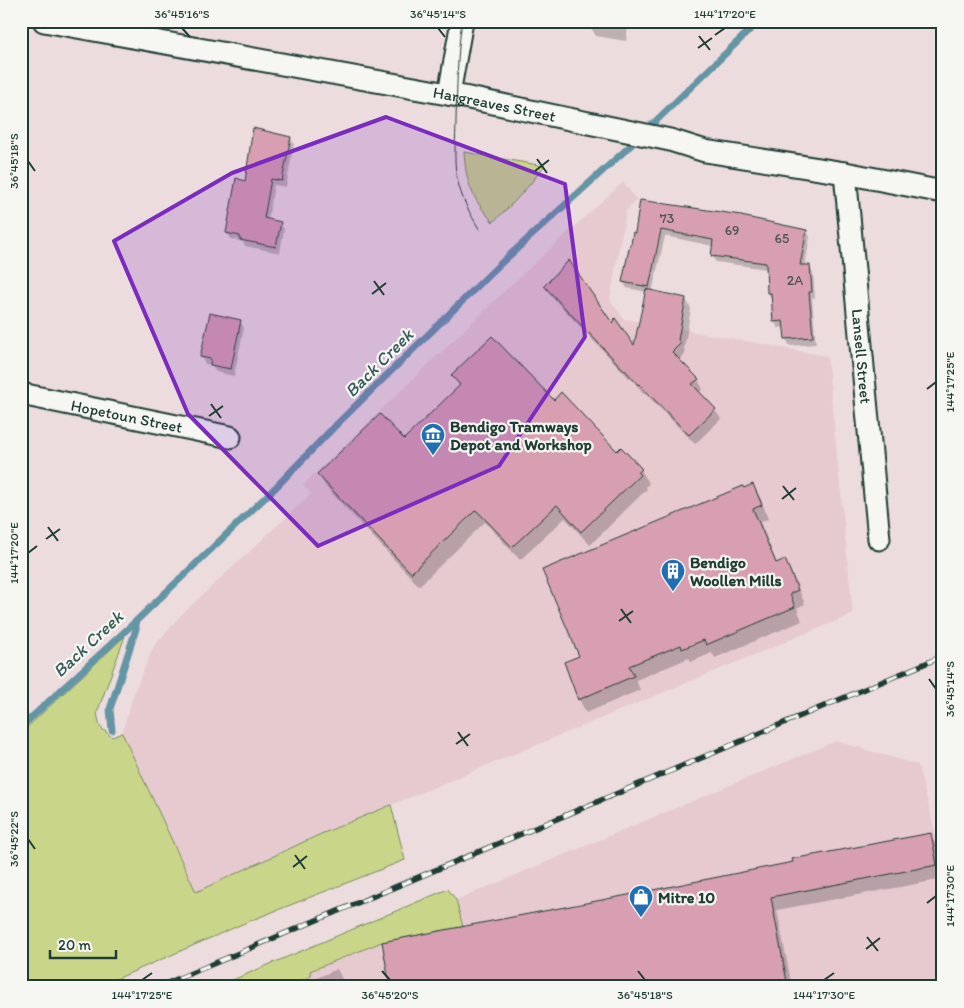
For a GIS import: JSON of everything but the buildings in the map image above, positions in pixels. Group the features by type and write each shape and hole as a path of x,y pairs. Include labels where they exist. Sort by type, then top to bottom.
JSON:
{"street":[{"name":"Hargreaves Street","path":"44,21 449,94 670,140 705,151 845,173 943,192"},
{"path":"449,94 462,21"},
{"name":"Lansell Street","path":"845,173 879,539"},
{"name":"Hopetoun Street","path":"21,394 230,437"}],"highlighted area":[{"path":"386,117 565,184 585,337 499,466 318,546 188,414 114,241 232,173"}],"shaded area":[{"path":"623,182 637,200 626,211 610,300 624,319 827,356 853,614 321,834 196,892 122,733 134,692 154,646 180,616 311,494 303,485 512,284"},
{"path":"836,741 918,765 943,861 943,987 287,987 311,977 310,971 382,942 463,927 456,900"}],"green space":[{"path":"464,152 544,166 520,195 493,222 480,206 471,190 466,173"},
{"path":"125,636 97,713 100,727 112,737 122,733 196,892 321,834 391,805 405,860 247,922 98,987 21,987 21,733"},
{"path":"448,889 456,900 463,927 382,942 310,971 311,976 287,987 216,987"}],"waterway":[{"name":"Back Creek","path":"21,727 135,622 277,486 333,428 499,265 629,147 759,21"},
{"path":"112,730 110,709 136,629 135,622"}],"tram line":[{"path":"462,21 459,46 455,164 463,198 480,230"}],"railway":[{"path":"158,987 943,656"}],"place":[{"name":"Bendigo Tramways Depot and Workshop","path":"433,456"},
{"name":"Bendigo Woollen Mills","path":"673,592"},
{"name":"Mitre 10","path":"641,918"}]}
